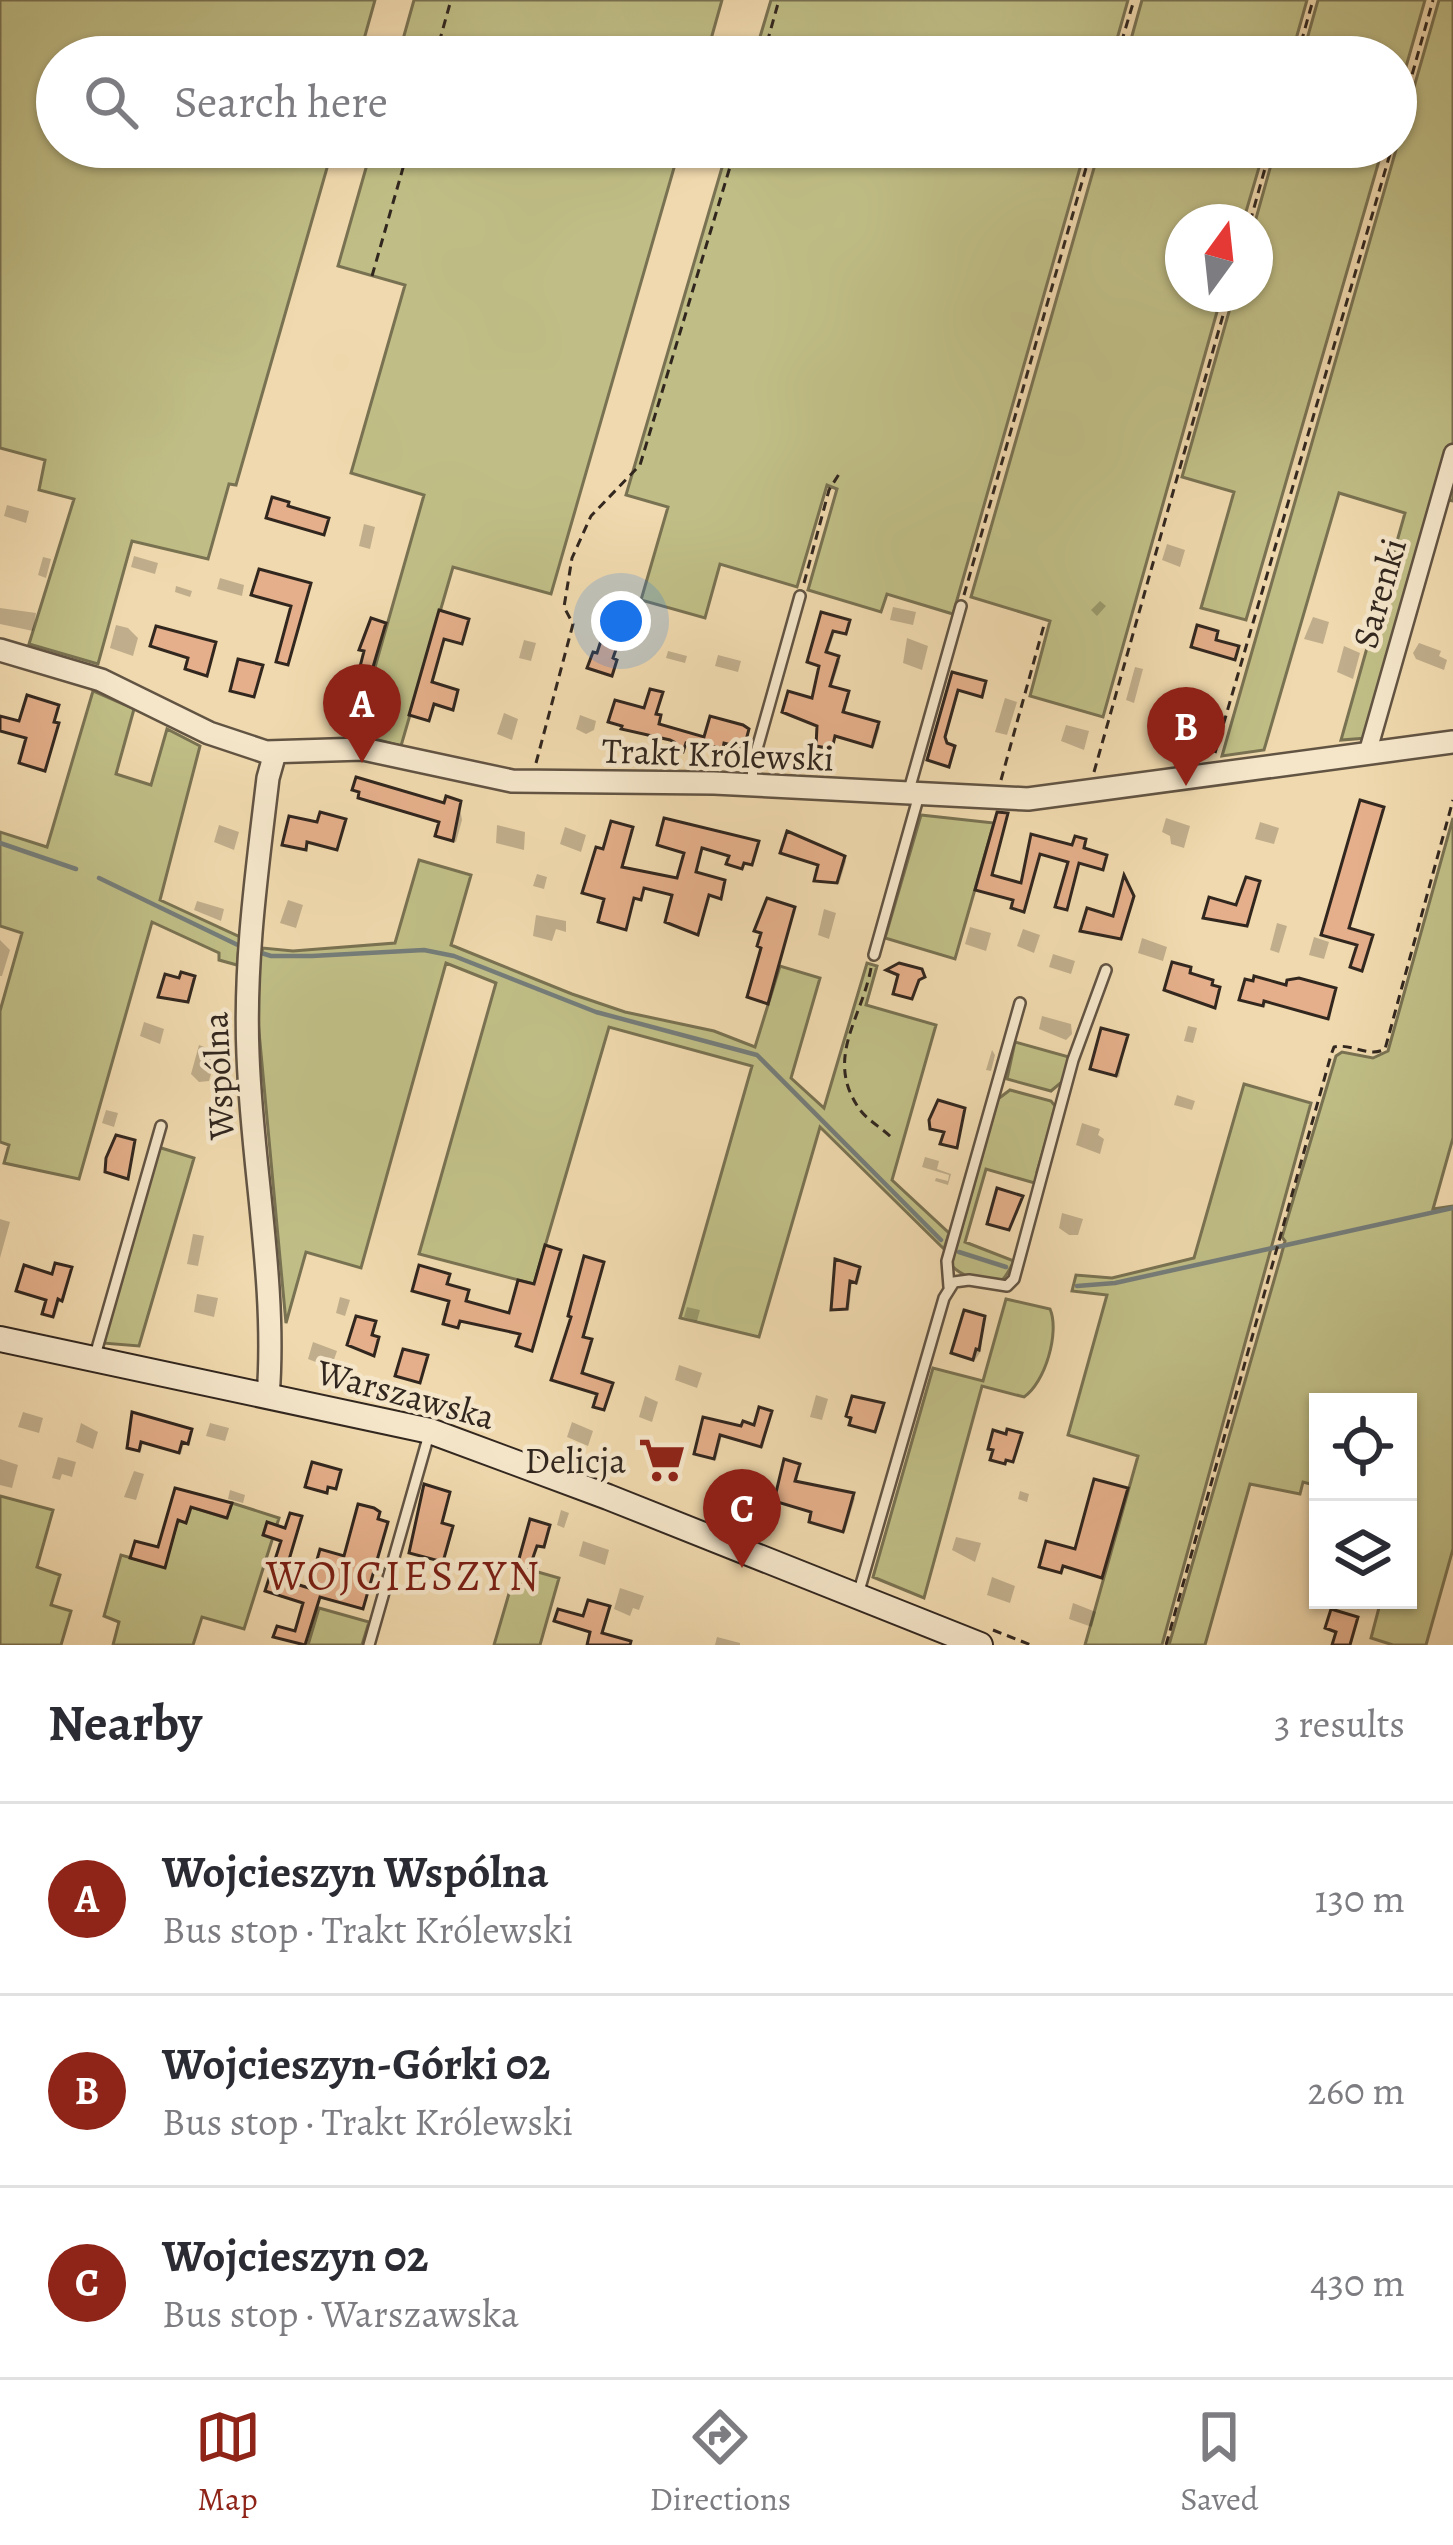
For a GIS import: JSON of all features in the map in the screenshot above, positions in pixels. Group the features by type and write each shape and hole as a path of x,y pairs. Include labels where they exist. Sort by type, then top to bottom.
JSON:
{"main road":[{"name":"Warszawska","path":"0,1339 430,1431 608,1496 980,1645"}],"street":[{"name":"Sarenki","path":"1368,751 1453,453"},
{"name":"Trakt Królewski","path":"0,650 101,680 209,733 275,753 363,749 478,776 531,782 752,784 995,799 1089,791 1453,742"},
{"name":"Wspólna","path":"268,1396 269,1338 248,1057 248,966 268,778 275,753"}],"lane":[{"path":"752,784 753,763 800,596"},
{"path":"874,955 961,606"},
{"path":"949,1287 969,1280 1006,1286 1014,1279 1067,1080 1106,970"},
{"path":"858,1596 949,1287 947,1261 1020,1003"},
{"path":"94,1359 161,1126"},
{"path":"369,1645 430,1431"}],"path":[{"path":"440,36 451,0"},
{"path":"769,36 779,0"},
{"path":"1124,36 1134,0"},
{"path":"1303,36 1313,0"},
{"path":"1417,57 1433,0"},
{"path":"372,276 403,168"},
{"path":"531,782 573,624 564,607 572,559 591,516 640,465 730,168"},
{"path":"961,606 1086,168"},
{"path":"1255,204 1265,168"},
{"path":"1211,772 1260,589 1295,487 1317,396 1386,168"},
{"path":"1089,791 1224,312"},
{"path":"800,596 829,490 841,472"},
{"path":"995,799 1044,625"},
{"path":"1166,1645 1334,1047 1385,1049 1453,800"},
{"path":"874,955 844,1041 842,1069 856,1105 893,1140"}],"shaded area":[{"path":"0,0 375,0 365,36 36,36 36,168 327,168 236,485 229,484 208,559 132,541 98,664 29,644 74,499 39,490 45,460 0,448"},
{"path":"414,0 722,0 712,36 404,36"},
{"path":"771,0 1128,0 1118,36 760,36"},
{"path":"1142,0 1307,0 1297,36 1132,36"},
{"path":"1318,0 1425,0 1415,36 1308,36"},
{"path":"1439,0 1453,0 1453,501 1448,500 1380,737 1341,740 1405,513 1339,493 1264,750 1222,756 1391,168 1417,168 1417,77"},
{"path":"366,168 674,168 551,594 453,567 401,746 356,734 424,495 351,473 405,285 338,266"},
{"path":"722,168 1080,168 953,614 887,594 881,612 808,590 837,489 827,485 797,587 720,564 705,618 641,600 668,507 626,495"},
{"path":"1094,168 1259,168 1248,204 1165,204 1165,312 1217,312 1103,717 1030,696 1050,621 971,597"},
{"path":"1270,168 1377,168 1246,620 1201,608 1234,492 1182,477 1229,312 1273,312 1273,204 1260,204"},
{"path":"93,691 134,709 116,774 151,785 167,729 200,746 160,900 240,937 237,965 219,960 219,953 152,922 79,1179 4,1163 9,1145 0,1142 0,1011 22,933 0,926 0,832 47,847"},
{"path":"921,815 994,823 955,959 885,938"},
{"path":"1453,818 1453,1138 1433,1209 1453,1206 1453,1549 1426,1645 1393,1645 1371,1638 1379,1609 1417,1609 1417,1393 1309,1393 1309,1484 1303,1482 1300,1494 1250,1484 1205,1645 1169,1645 1336,1056 1342,1052 1373,1058 1388,1051"},
{"path":"419,860 471,875 451,945 625,1012 714,1031 755,1047 780,966 820,978 791,1078 824,1108 867,963 877,966 866,1005 936,1025 892,1180 949,1233 944,1249 820,1127 759,1337 680,1318 752,1066 609,1027 534,1284 419,1254 496,983 446,963 361,1268 306,1252 286,1323 257,967 263,948 293,951 395,943"},
{"path":"1015,1042 1069,1057 1063,1081 1051,1091 1007,1079"},
{"path":"1244,1084 1311,1103 1162,1645 1085,1645 1138,1456 1068,1435 1107,1295 1072,1291 1076,1275 1112,1278 1194,1258"},
{"path":"1010,1090 1051,1101 1056,1107 1037,1172 1038,1184 986,1169 965,1242 1014,1261 1002,1280 989,1282 951,1265 998,1099"},
{"path":"158,1147 194,1158 139,1346 102,1343"},
{"path":"1006,1299 1050,1309 1049,1356 1038,1381 1024,1397 982,1386 924,1598 873,1577 933,1368 983,1381"},
{"path":"0,1496 53,1510 37,1567 60,1575 51,1605 71,1611 61,1645 0,1645"},
{"path":"232,1503 279,1518 244,1629 202,1617 193,1645 113,1645 119,1622 104,1616 121,1555 164,1567 178,1520 186,1522 191,1507 226,1518"},
{"path":"517,1566 559,1578 540,1645 494,1645"},
{"path":"319,1608 369,1622 362,1645 308,1645"}],"building":[{"path":"272,497 329,518 324,535 266,518"},
{"path":"259,569 311,583 288,665 276,662 291,606 251,595"},
{"path":"618,597 633,601 613,658 617,660 612,676 587,668 606,625 610,627"},
{"path":"439,610 469,619 462,644 444,639 432,682 458,690 453,710 434,704 429,721 409,715"},
{"path":"821,612 850,620 846,634 833,631 826,652 839,656 830,686 849,691 843,712 879,722 872,747 835,736 832,749 816,746 817,726 782,712 788,691 812,698 819,666 807,662"},
{"path":"371,618 386,623 358,718 350,715 337,724 346,693 353,694 364,651 359,650"},
{"path":"1197,625 1218,631 1216,640 1239,646 1235,660 1191,647"},
{"path":"156,626 216,642 207,676 185,669 188,658 150,646"},
{"path":"238,659 263,665 254,697 230,691"},
{"path":"952,672 986,681 982,697 958,690 945,737 955,746 949,767 927,760"},
{"path":"650,689 663,692 656,714 661,715 659,724 704,737 710,716 743,725 749,729 744,748 686,743 683,752 672,749 670,740 608,722 615,700 644,708"},
{"path":"27,695 59,705 54,722 59,723 45,771 19,763 26,738 0,731 0,716 19,721"},
{"path":"1167,696 1212,710 1203,740 1158,727"},
{"path":"356,777 444,803 446,796 461,801 453,841 435,836 439,822 358,798 359,792 352,790"},
{"path":"1360,800 1384,807 1349,928 1373,935 1362,971 1350,967 1357,945 1321,935"},
{"path":"320,812 346,819 337,850 307,842 306,850 282,845 289,816 317,822"},
{"path":"997,812 1008,813 992,875 1021,883 1031,834 1072,845 1075,836 1086,839 1084,848 1107,855 1103,870 1079,863 1067,910 1055,907 1068,862 1040,854 1024,912 1011,908 1013,900 975,890"},
{"path":"664,818 759,841 752,865 744,863 742,869 726,864 729,856 702,848 696,872 725,880 721,899 709,895 698,935 665,922 672,895 644,888 641,900 634,898 626,930 598,922 604,899 582,893 596,847 603,849 611,821 633,827 622,867 677,878 684,853 657,845"},
{"path":"787,831 845,856 837,883 814,881 818,865 780,853"},
{"path":"1124,875 1134,896 1121,939 1080,931 1087,908 1113,916"},
{"path":"1246,877 1260,881 1247,926 1203,918 1209,897 1236,905"},
{"path":"767,898 795,907 768,1004 747,997 761,948 757,946 761,933 754,931"},
{"path":"1172,962 1191,967 1190,973 1220,987 1215,1008 1164,990"},
{"path":"899,963 922,969 925,977 919,980 912,999 893,994 898,975 886,970"},
{"path":"181,972 195,976 188,1002 158,997 165,974 179,978"},
{"path":"1254,976 1286,985 1287,980 1299,978 1336,988 1328,1019 1264,1001 1263,1006 1239,1000 1245,979 1253,981"},
{"path":"1101,1028 1128,1035 1116,1076 1090,1069"},
{"path":"938,1100 965,1108 957,1148 940,1144 944,1132 930,1129"},
{"path":"116,1135 135,1140 128,1179 105,1172"},
{"path":"997,1188 1023,1196 1009,1230 987,1224"},
{"path":"545,1245 561,1250 532,1351 516,1346 520,1334 460,1321 458,1328 443,1324 449,1301 412,1291 419,1265 450,1274 447,1284 469,1290 466,1301 509,1313 518,1280 534,1284"},
{"path":"584,1256 604,1262 583,1337 592,1339 582,1373 613,1383 604,1410 593,1407 597,1394 551,1380"},
{"path":"835,1259 860,1267 856,1283 850,1281 847,1309 831,1310"},
{"path":"55,1263 72,1267 53,1317 42,1314 46,1300 16,1291 24,1265 52,1274"},
{"path":"964,1310 985,1316 973,1360 951,1353"},
{"path":"356,1316 376,1321 372,1335 379,1337 374,1356 347,1345"},
{"path":"403,1349 428,1355 420,1383 395,1376"},
{"path":"852,1396 884,1403 875,1432 849,1425 851,1418 846,1416"},
{"path":"759,1407 772,1411 761,1447 720,1435 714,1459 694,1454 703,1417 754,1425"},
{"path":"132,1412 192,1429 188,1444 182,1442 179,1453 141,1442 139,1451 127,1448"},
{"path":"1007,1429 1022,1433 1013,1462 990,1460 993,1430 1006,1434"},
{"path":"784,1459 800,1464 795,1481 854,1493 843,1532 809,1522 811,1512 774,1501"},
{"path":"312,1462 341,1470 336,1489 328,1487 327,1493 305,1487"},
{"path":"1094,1479 1128,1488 1102,1578 1063,1566 1061,1573 1039,1567 1046,1541 1075,1549"},
{"path":"424,1484 450,1492 442,1523 453,1526 443,1562 409,1553"},
{"path":"175,1488 232,1503 227,1518 191,1507 186,1523 178,1520 165,1568 130,1558 135,1541 158,1547"},
{"path":"358,1504 374,1508 380,1512 378,1519 388,1522 363,1609 320,1597 305,1645 273,1637 277,1626 295,1631 303,1603 265,1591 281,1541 263,1535 267,1522 285,1528 290,1513 302,1516 283,1580 309,1588 320,1549 344,1556"},
{"path":"530,1519 550,1525 544,1547 537,1546 529,1569 517,1566"},
{"path":"588,1600 610,1606 602,1633 631,1641 630,1645 587,1645 590,1632 554,1621 558,1609 583,1616"},
{"path":"1331,1609 1358,1617 1350,1645 1332,1645 1336,1632 1325,1628"}],"waterway":[{"path":"0,843 76,869"},
{"path":"99,878 244,948"},
{"path":"255,951 312,956 424,950 454,956 596,1012 757,1055 941,1240"},
{"path":"1077,1286 1115,1283 1453,1208"},
{"path":"959,1252 1006,1267"}],"place":[{"name":"Wojcieszyn Wspólna","path":"362,763"},
{"name":"Wojcieszyn-Górki 02","path":"1186,786"},
{"name":"Delicja","path":"662,1460"},
{"name":"Wojcieszyn 02","path":"742,1568"}],"district":[{"name":"WOJCIESZYN","path":"404,1575"}]}
